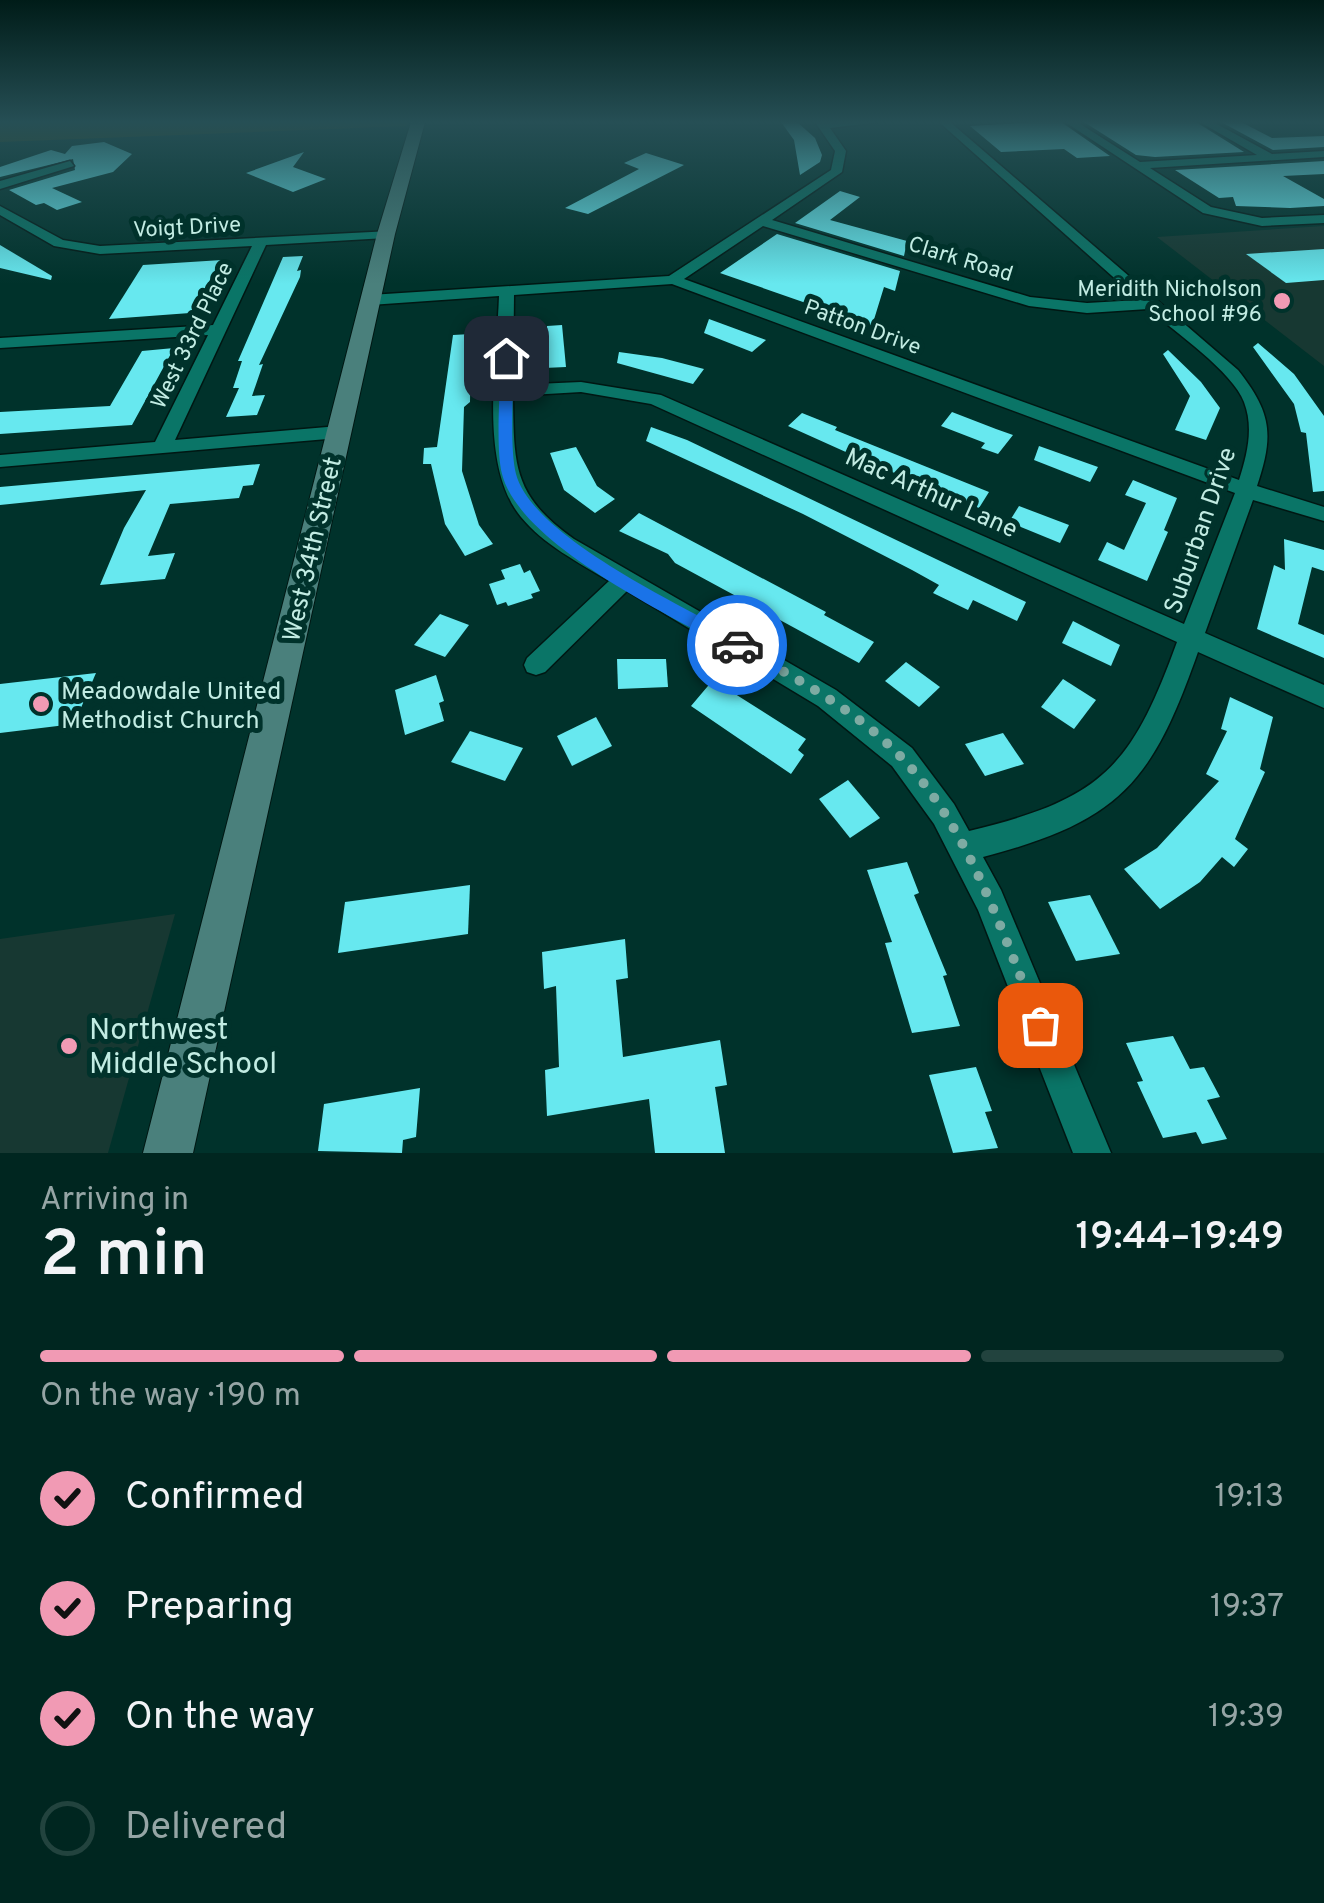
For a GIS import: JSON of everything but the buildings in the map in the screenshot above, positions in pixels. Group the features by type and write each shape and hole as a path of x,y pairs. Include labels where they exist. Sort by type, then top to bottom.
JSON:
{"street":[{"path":"0,184 29,176"},
{"name":"West 34th Street","path":"168,1153 403,176"},
{"path":"672,280 826,176"},
{"name":"Suburban Drive","path":"962,848 1026,834 1068,818 1126,776 1160,724 1259,440 1252,402 1232,374 1005,176"},
{"path":"1150,176 1212,212 1284,222 1324,219"},
{"name":"Voigt Drive","path":"0,210 66,245 100,250 386,234"},
{"name":"Clark Road","path":"761,221 1029,301 1087,308 1152,304"},
{"path":"0,232 24,224"},
{"name":"West 33rd Place","path":"162,447 260,242"},
{"name":"Patton Drive","path":"370,300 672,280 1324,514"},
{"path":"507,291 508,468 519,498 548,532 864,723 920,779 990,901 1092,1153"},
{"path":"0,344 220,329"},
{"name":"Mac Arthur Lane","path":"506,391 581,386 655,400 1324,697"},
{"path":"0,461 340,432"},
{"path":"536,665 624,580"}],"shaded area":[{"name":"Meridith Nicholson School #96","path":"1324,226 1324,366 1157,237"},
{"name":"Northwest Middle School","path":"175,914 108,1153 0,1153 0,939"}],"way so far":[{"path":"737,645 854,716 894,750 920,779 954,830 990,901 1040,1025"}],"place":[{"name":"Meridith Nicholson School #96","path":"1282,301"},
{"name":"Meadowdale United Methodist Church","path":"41,704"},
{"name":"Northwest Middle School","path":"69,1046"}],"route":[{"path":"506,358 509,474 515,492 529,512 573,550 737,645"}]}
